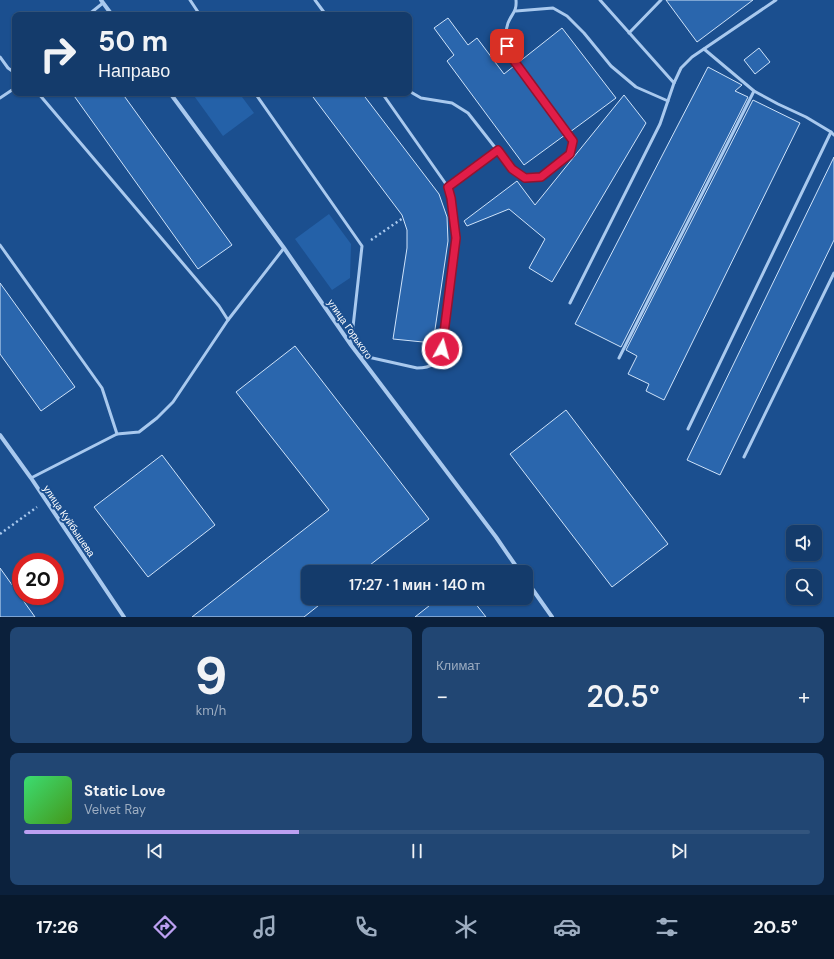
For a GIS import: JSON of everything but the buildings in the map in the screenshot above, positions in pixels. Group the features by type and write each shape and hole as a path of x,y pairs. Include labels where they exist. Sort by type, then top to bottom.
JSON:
{"street":[{"path":"102,2 110,12"},
{"name":"улица Горького","path":"172,96 284,248 350,345 496,537 515,565"},
{"name":"улица Куйбышева","path":"0,435 46,500 124,617"},
{"path":"533,590 552,617"}],"lane":[{"path":"190,0 198,12"},
{"path":"315,0 324,12"},
{"path":"412,93 421,98 452,103 468,113 512,169 525,178 541,177 570,154 573,141 509,54 506,38 508,24 516,11 516,0"},
{"path":"600,0 674,83"},
{"path":"629,34 661,0"},
{"path":"570,303 660,124 674,83 681,68 692,57 776,0"},
{"path":"91,12 102,2"},
{"path":"516,11 553,8 567,16 584,33 615,70 636,87 668,102"},
{"path":"688,429 833,134 806,117 754,91 704,49"},
{"path":"0,57 12,71"},
{"path":"0,98 12,90"},
{"path":"619,358 754,91"},
{"path":"41,96 219,306 228,320"},
{"path":"257,96 362,246 350,345"},
{"path":"357,354 417,368 426,368 438,359 442,349 456,238 451,198 448,187 384,96"},
{"path":"448,187 498,150"},
{"path":"0,245 102,388 117,434"},
{"path":"31,478 117,434 139,432 157,418 173,402 228,320 284,248"},
{"path":"744,457 834,273"}],"path":[{"path":"362,246 403,218"},
{"path":"0,534 46,500"}],"shaded area":[{"path":"194,96 241,96 254,113 223,136"},
{"path":"329,214 351,244 350,278 332,290 295,239"}],"route":[{"path":"442,349 456,238 451,198 448,187 498,150 512,169 525,178 541,177 570,154 573,141 509,54 507,46"}]}
